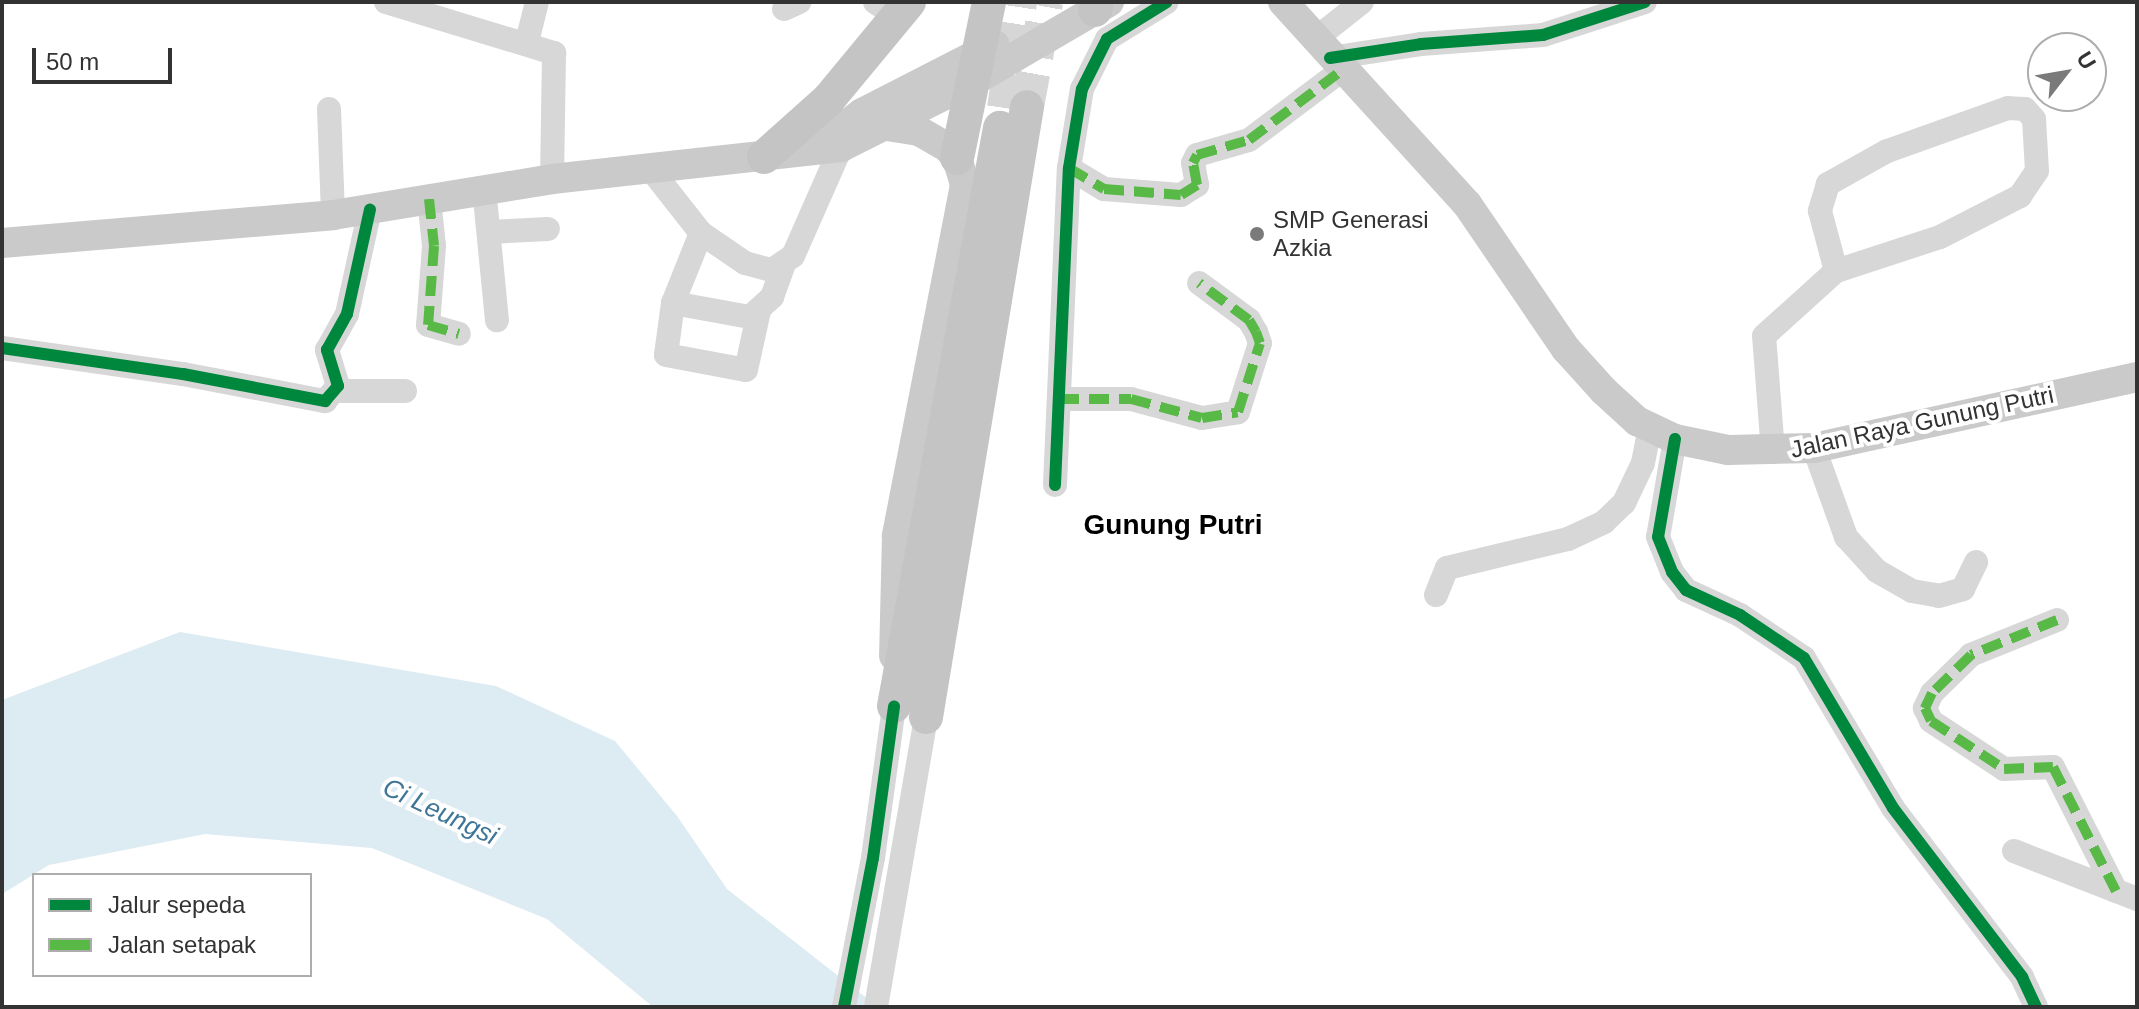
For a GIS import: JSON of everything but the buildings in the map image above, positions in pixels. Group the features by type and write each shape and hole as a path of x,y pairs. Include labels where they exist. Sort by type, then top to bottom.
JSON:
{"highway":[{"path":"957,158 980,66 989,2"},
{"path":"764,157 828,100 894,7"},
{"path":"910,711 1015,107"}],"main road":[{"name":"Jalan Raya Gunung Putri","path":"1283,2 1328,56 1467,204 1576,360 1604,391 1663,433 1702,448 1773,452 1814,448 2137,377"},
{"path":"2,243 148,235 333,215 484,188 827,148 887,126 980,66 1092,4"},
{"path":"827,148 862,113 980,66"},
{"path":"887,126 919,131 957,158 965,185 897,536 910,711"}],"street":[{"path":"386,2 527,42 555,56 552,179"},
{"path":"527,42 537,2"},
{"path":"1055,485 1069,168 1093,59 1107,39 1167,2"},
{"path":"1069,168 1104,189 1181,195 1197,185 1193,163 1197,155 1249,140 1328,56 1362,2"},
{"path":"1328,56 1421,44 1543,35 1638,3"},
{"path":"1773,452 1764,336 1836,271 1940,237 2020,196 2037,171 2034,119 2025,109 2008,108 1887,151 1828,184 1820,211 1836,271"},
{"path":"329,109 333,215"},
{"path":"673,303 742,318 759,311 772,297 783,266 801,243 827,148"},
{"path":"649,167 701,233 745,263 772,270 783,266"},
{"path":"484,188 497,320"},
{"path":"429,199 434,246 428,325 459,334"},
{"path":"337,391 338,380 326,355 347,314 370,209"},
{"path":"489,232 548,229"},
{"path":"701,233 673,303 666,355 742,372 749,367 759,311"},
{"path":"1059,399 1131,399 1202,418 1238,412 1260,343 1249,320 1199,283"},
{"path":"2,348 183,374 319,401 337,391 405,391"},
{"path":"1436,595 1447,568 1568,539 1604,522 1624,503 1643,463 1663,433"},
{"path":"1663,433 1658,537 1672,572 1686,590 1740,615 1804,658 1927,859 2022,977 2036,1007"},
{"path":"1814,448 1846,537 1877,571 1912,591 1939,596 1963,589 1976,562"},
{"path":"2057,620 1971,655 1932,693 1925,708 1931,721 2004,769 2053,767 2126,895"},
{"path":"844,1007 873,858 910,711"},
{"path":"876,1007 903,868 910,711"},
{"path":"2014,851 2126,895"},
{"path":"2014,1007 2022,977"}],"water":[{"name":"Ci Leungsi","path":"180,632 496,686 615,741 677,816 727,889 878,1007 653,1007 547,919 372,848 205,834 49,865 2,894 2,700"}],"tunnel":[{"path":"1004,108 1020,2"},
{"path":"1027,107 1046,2"}],"marked path":[{"path":"1069,168 1104,189 1181,195 1197,185 1193,163 1197,155 1249,140 1341,71"},
{"path":"429,199 434,246 428,325 459,334"},
{"path":"1059,399 1131,399 1202,418 1238,412 1260,343 1249,320 1199,283"},
{"path":"2057,620 1971,655 1932,693 1925,708 1931,721 2004,769 2053,767 2116,891"}],"cycle path":[{"path":"1055,485 1069,168 1082,89 1107,39 1167,2"},
{"path":"1330,58 1421,44 1543,35 1645,2"},
{"path":"2,348 183,374 325,401 338,386 327,350 347,314 370,209"},
{"path":"1675,439 1658,537 1672,572 1686,590 1740,615 1804,658 1893,808 2022,977 2036,1007"},
{"path":"844,1007 873,858 894,706"}],"place":[{"name":"SMP Generasi Azkia","path":"1257,234"}],"district":[{"name":"Gunung Putri","path":"1173,525"}]}
